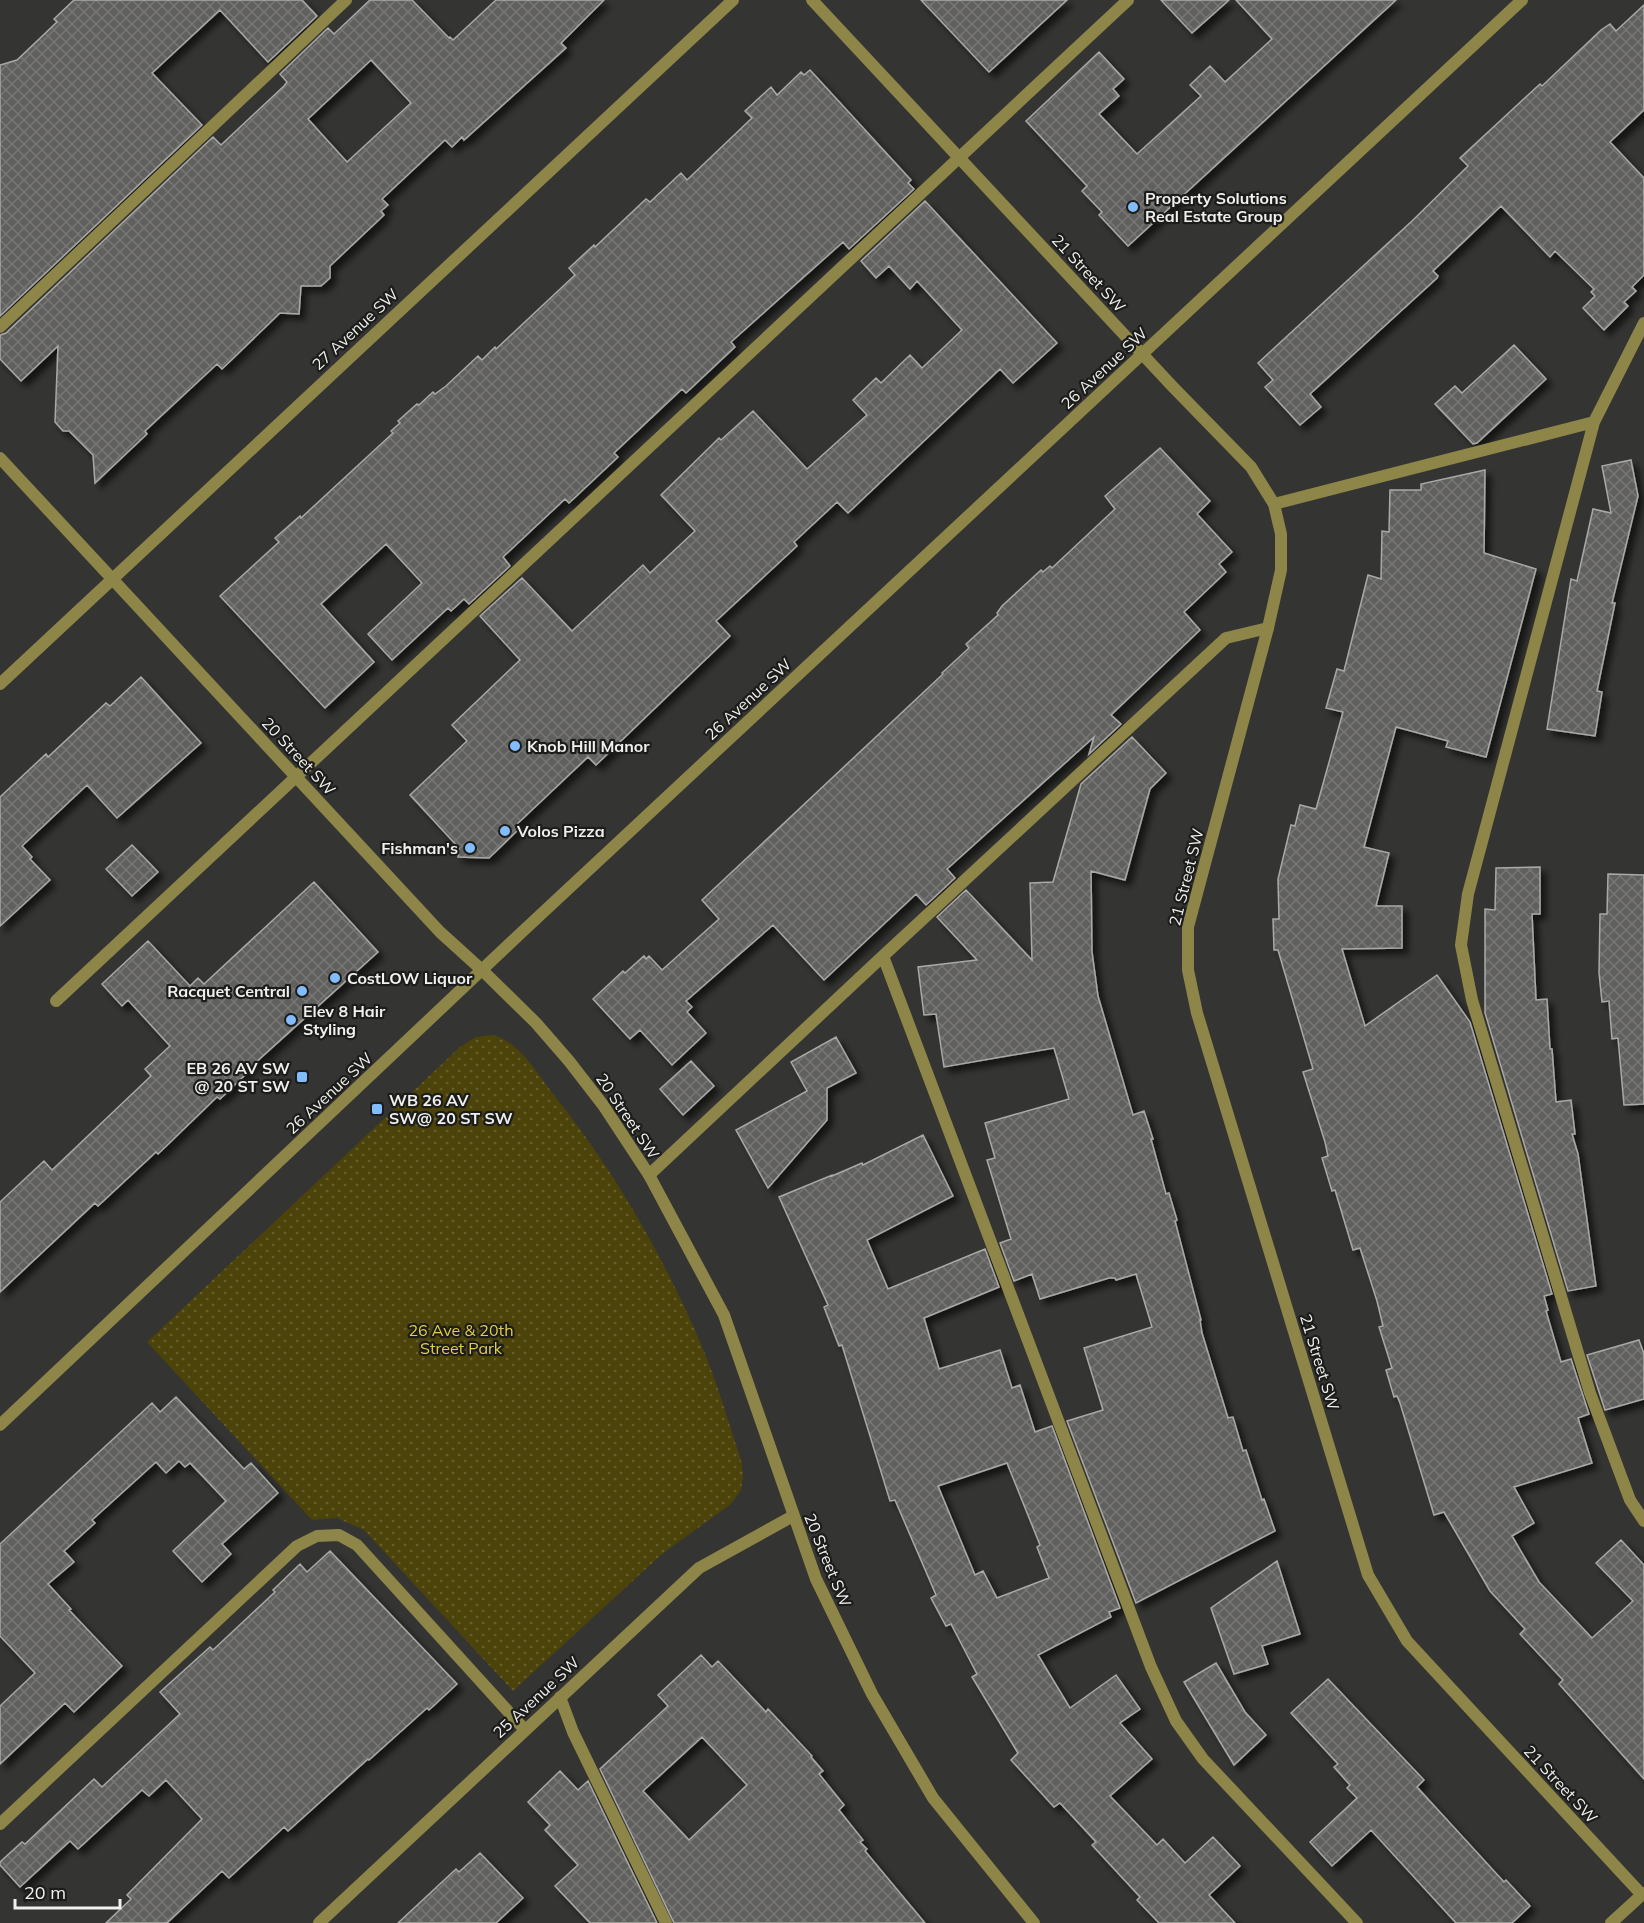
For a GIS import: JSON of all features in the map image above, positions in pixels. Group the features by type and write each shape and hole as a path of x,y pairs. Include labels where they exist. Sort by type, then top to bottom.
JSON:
{"street":[{"path":"0,327 346,0"},
{"name":"27 Avenue SW","path":"0,684 112,577 733,0"},
{"name":"21 Street SW","path":"812,0 1142,354 1251,467 1274,504 1281,534 1281,570 1268,628 1188,927 1188,970 1197,1013 1368,1575 1407,1641 1643,1894"},
{"path":"56,1000 1128,0"},
{"name":"26 Avenue SW","path":"0,1425 483,971 529,925 1522,0"},
{"path":"1644,323 1594,422 1468,894 1461,945 1472,1000 1590,1393 1630,1500 1644,1521"},
{"path":"1274,504 1594,422"},
{"name":"20 Street SW","path":"0,458 440,932 536,1023 603,1105 649,1175 724,1315 760,1415 792,1516 816,1579 872,1694 933,1798 1034,1923"},
{"path":"649,1175 1226,638 1268,628"},
{"path":"883,956 1151,1667 1176,1720 1203,1759 1357,1923"},
{"name":"25 Avenue SW","path":"319,1923 699,1568 792,1516"},
{"path":"0,1824 297,1546 317,1536 339,1534 357,1545 525,1730"},
{"path":"561,1697 573,1732 666,1923"},
{"path":"1611,1923 1643,1894"}],"green space":[{"name":"26 Ave & 20th Street Park","path":"492,1035 510,1043 532,1065 594,1149 634,1212 670,1277 701,1344 741,1460 743,1476 741,1490 731,1504 662,1554 513,1691 364,1530 337,1518 312,1520 147,1342 460,1047 476,1037"}],"building":[{"path":"74,0 302,0 317,16 268,62 220,10 152,73 202,125 0,316 0,65 17,60 57,22 54,19"},
{"path":"370,0 412,0 453,40 496,0 604,0 561,43 566,48 464,140 462,137 452,147 445,140 382,199 388,205 381,211 384,215 330,266 330,278 321,286 301,286 299,314 280,313 222,369 217,364 145,431 147,434 95,483 93,455 69,431 63,431 55,422 58,346 21,381 0,359 0,335 6,333 213,137 221,145 284,86 287,82 280,74 328,28 334,34","holes":["371,60 411,103 347,162 308,119"]},
{"path":"921,0 1067,0 989,72"},
{"path":"1161,0 1229,0 1192,33"},
{"path":"1236,0 1396,0 1128,246 1099,215 1102,212 1082,191 1087,186 1026,121 1099,52 1124,79 1113,89 1119,96 1099,114 1137,154 1201,96 1190,85 1210,66 1225,82 1272,39"},
{"path":"1644,5 1644,110 1610,142 1644,178 1644,275 1632,287 1636,291 1624,302 1628,306 1604,330 1583,308 1595,296 1591,292 1594,289 1555,251 1550,257 1501,206 1433,271 1438,276 1437,278 1310,394 1321,407 1300,425 1265,387 1273,380 1258,363 1468,166 1460,158 1540,84 1542,86 1601,30 1610,24 1616,31"},
{"path":"810,70 911,180 908,183 914,189 849,249 843,242 731,342 735,347 686,393 682,389 614,453 618,457 569,503 565,499 503,557 510,566 469,604 464,599 451,611 448,608 392,660 368,634 422,583 386,544 321,604 374,662 325,708 220,596 279,542 275,538 300,516 301,518 393,433 391,431 400,423 398,421 433,392 435,394 446,386 478,356 482,360 495,347 496,349 575,275 569,268 594,245 595,247 646,199 650,202 681,173 687,180 752,118 745,111 771,87 777,95 801,72 804,75"},
{"path":"925,201 1057,343 1013,383 1000,369 848,513 837,502 794,542 797,546 716,621 730,636 596,765 588,757 516,825 519,829 489,858 458,857 459,848 410,795 467,741 452,725 520,660 480,616 522,578 572,631 643,565 650,573 695,531 661,495 719,438 721,440 753,411 807,469 867,415 853,400 876,378 881,383 910,355 922,368 962,330 917,281 910,289 889,266 876,278 861,261"},
{"path":"1514,345 1546,379 1477,443 1473,444 1435,404 1455,386 1462,393"},
{"path":"1160,448 1210,501 1197,514 1232,552 1219,564 1226,572 1184,612 1200,630 1111,715 1121,724 1089,754 1094,737 947,869 955,878 926,905 916,894 824,980 773,925 686,1001 692,1007 687,1012 706,1033 672,1065 640,1030 630,1039 593,999 623,971 625,973 644,956 646,959 649,956 662,970 719,919 702,900 943,674 969,648 966,644 998,615 1002,606 1041,570 1043,572 1050,566 1052,568 1115,509 1105,496"},
{"path":"1631,460 1638,496 1612,603 1615,603 1597,691 1602,692 1595,736 1547,729 1571,579 1577,581 1593,509 1611,513 1602,466"},
{"path":"1485,470 1484,553 1536,569 1486,757 1446,747 1448,741 1396,727 1364,847 1389,853 1376,906 1402,906 1402,948 1342,949 1365,1026 1437,975 1470,1022 1552,1294 1544,1296 1548,1310 1546,1311 1561,1362 1571,1359 1589,1414 1578,1418 1592,1463 1514,1487 1534,1523 1512,1536 1539,1582 1592,1638 1633,1601 1596,1563 1621,1540 1644,1565 1644,1779 1559,1684 1563,1680 1520,1634 1525,1629 1490,1591 1444,1512 1434,1515 1400,1403 1397,1396 1394,1397 1386,1370 1392,1368 1379,1327 1383,1326 1377,1301 1360,1248 1353,1250 1335,1190 1332,1191 1322,1158 1328,1156 1325,1142 1303,1072 1313,1069 1278,950 1274,950 1273,919 1279,919 1278,879 1291,825 1295,826 1300,805 1316,809 1343,712 1326,708 1337,669 1344,671 1368,575 1381,579 1382,531 1389,532 1390,490 1421,490 1421,484"},
{"path":"141,677 201,743 117,818 87,785 22,846 32,857 30,859 50,880 0,926 0,797 46,754 48,757 106,703 110,706"},
{"path":"1132,737 1166,773 1150,789 1125,880 1091,871 1092,952 1098,996 1133,1115 1144,1111 1153,1139 1151,1139 1166,1194 1169,1193 1177,1220 1175,1221 1201,1320 1202,1333 1228,1418 1233,1417 1243,1451 1246,1450 1275,1531 1136,1603 1067,1421 1103,1410 1084,1348 1152,1327 1136,1274 1116,1280 1109,1278 1040,1299 1032,1274 1014,1281 1000,1243 1011,1239 987,1160 995,1158 985,1123 1069,1099 1054,1048 944,1067 936,1014 924,1015 918,967 977,960 937,917 966,890 1032,960 1030,883 1053,882 1081,784"},
{"path":"132,845 158,872 132,896 106,869"},
{"path":"1540,867 1540,914 1532,914 1536,1000 1547,999 1556,1102 1571,1100 1575,1134 1572,1134 1578,1154 1596,1286 1568,1291 1485,1013 1485,909 1495,910 1496,868"},
{"path":"1608,874 1644,875 1644,1104 1624,1105 1618,1038 1612,1039 1609,1001 1602,1002 1599,973 1600,914 1607,914"},
{"path":"314,882 378,952 243,1074 244,1076 220,1099 217,1097 158,1154 156,1152 98,1206 95,1203 0,1292 0,1202 44,1161 52,1170 151,1076 145,1069 170,1046 128,1000 122,1006 102,984 148,941 190,986 198,978 204,984"},
{"path":"836,1037 856,1073 827,1088 827,1120 768,1188 736,1130 807,1091 791,1062"},
{"path":"691,1061 714,1086 683,1115 660,1089"},
{"path":"923,1135 953,1196 867,1240 888,1289 985,1249 999,1287 924,1318 939,1369 1000,1350 1012,1388 1020,1385 1035,1432 1052,1426 1120,1608 1109,1612 1111,1617 1038,1655 1070,1708 1116,1675 1140,1709 1120,1723 1152,1759 1110,1796 1157,1845 1163,1839 1185,1863 1213,1837 1240,1866 1209,1895 1235,1923 1159,1923 1137,1900 1140,1897 1092,1845 1096,1842 1060,1803 1054,1807 1011,1760 1018,1753 972,1677 977,1674 951,1624 946,1626 931,1598 936,1595 895,1500 890,1501 842,1345 839,1346 824,1307 828,1305 779,1197 862,1163 863,1165","holes":["1007,1463 1040,1545 1037,1547 1049,1578 997,1598 983,1571 975,1575 938,1486"]},
{"path":"1639,1340 1644,1354 1644,1399 1605,1410 1587,1355"},
{"path":"176,1397 244,1469 251,1463 278,1493 222,1544 231,1554 202,1582 173,1551 226,1501 190,1463 185,1467 179,1461 166,1473 156,1462 92,1520 95,1523 64,1551 74,1562 48,1584 71,1609 69,1610 122,1666 74,1712 65,1703 0,1764 0,1706 35,1673 0,1636 0,1544 152,1403 160,1412"},
{"path":"330,1551 457,1684 429,1710 427,1708 368,1759 288,1831 284,1827 229,1878 222,1871 167,1923 106,1923 131,1899 127,1895 202,1819 166,1780 149,1796 142,1790 78,1849 70,1841 20,1887 0,1865 0,1862 22,1842 25,1844 94,1779 102,1787 180,1714 160,1692 210,1647 213,1650 275,1592 273,1590 300,1564 307,1572"},
{"path":"1277,1561 1300,1634 1262,1646 1268,1664 1234,1674 1211,1608"},
{"path":"701,1655 712,1667 718,1661 812,1756 823,1771 819,1774 844,1805 839,1810 863,1840 860,1842 867,1849 865,1851 925,1923 674,1923 600,1769 668,1706 658,1695","holes":["702,1737 747,1785 689,1840 643,1791"]},
{"path":"1216,1663 1245,1712 1266,1735 1234,1765 1184,1682"},
{"path":"1328,1679 1424,1780 1417,1787 1504,1882 1506,1880 1530,1906 1512,1923 1456,1923 1371,1830 1332,1866 1310,1842 1357,1798 1347,1788 1350,1785 1334,1767 1338,1764 1291,1713"},
{"path":"560,1771 578,1790 588,1781 657,1923 590,1923 555,1886 578,1865 545,1830 550,1825 528,1802"},
{"path":"480,1853 523,1898 496,1923 398,1923 456,1869 459,1872"}],"place":[{"name":"Property Solutions Real Estate Group","path":"1133,207"},
{"name":"Knob Hill Manor","path":"515,746"},
{"name":"Volos Pizza","path":"505,831"},
{"name":"Fishman's","path":"470,848"},
{"name":"CostLOW Liquor","path":"335,978"},
{"name":"Racquet Central","path":"302,991"},
{"name":"Elev 8 Hair Styling","path":"291,1020"},
{"name":"EB 26 AV SW @ 20 ST SW","path":"302,1077"},
{"name":"WB 26 AV SW@ 20 ST SW","path":"377,1109"}]}
